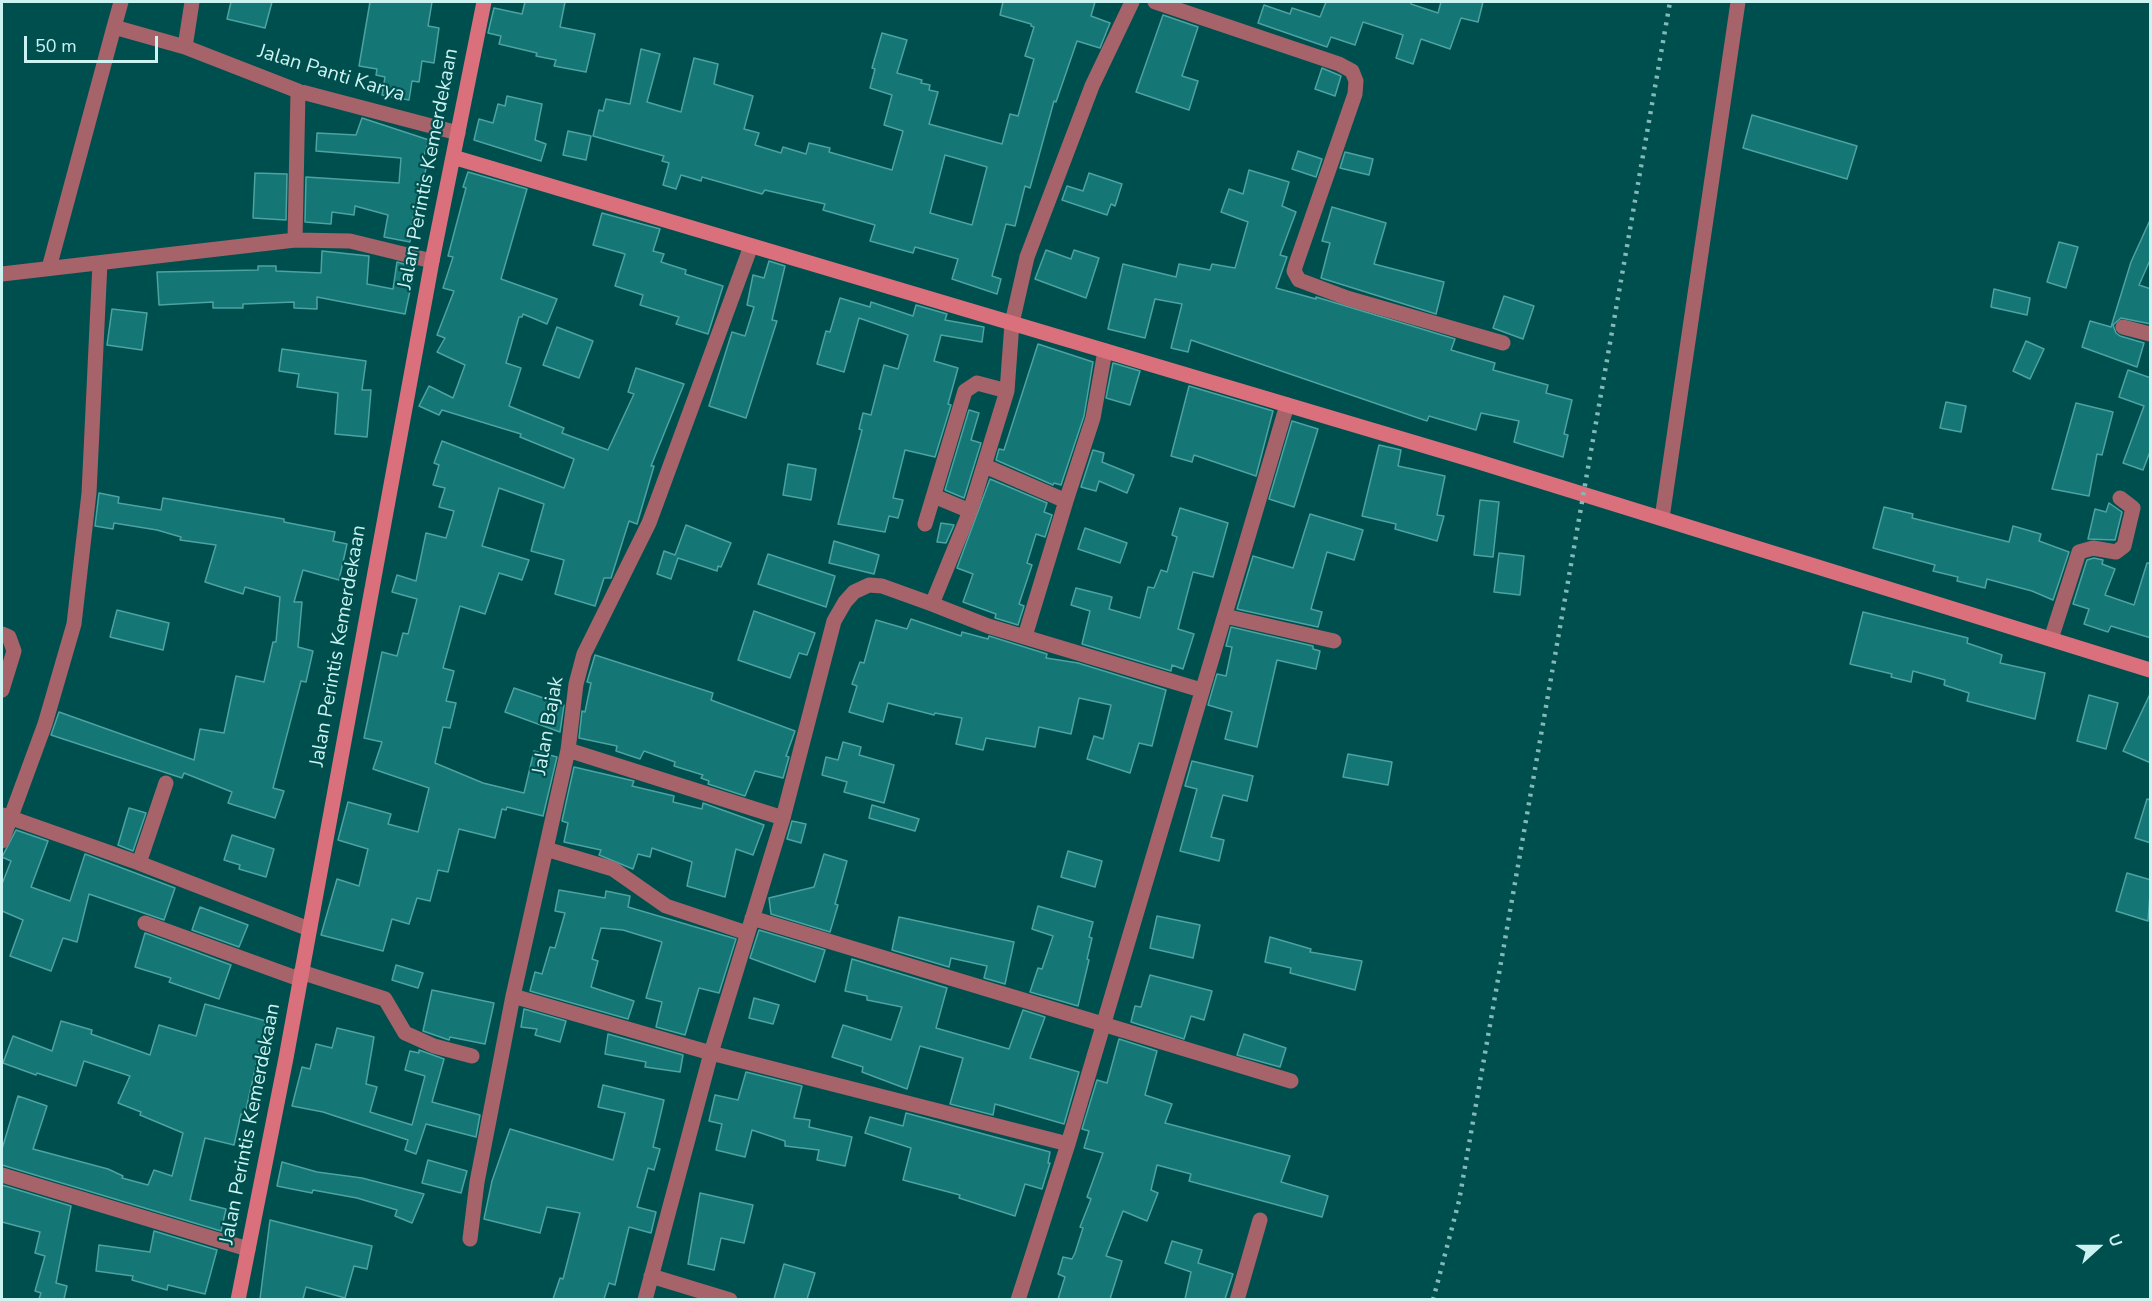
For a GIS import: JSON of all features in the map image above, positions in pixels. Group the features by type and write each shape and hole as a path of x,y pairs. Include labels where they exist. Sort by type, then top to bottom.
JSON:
{"street":[{"path":"49,268 121,2"},
{"path":"185,47 192,2"},
{"name":"Jalan Perintis Kemerdekaan","path":"238,1299 309,929 432,261 484,2"},
{"path":"932,604 970,511 1006,391 1012,323 1028,257 1092,86 1132,2"},
{"path":"1155,2 1339,64 1352,71 1356,81 1355,94 1296,264 1294,271 1299,280 1347,298 1503,344"},
{"path":"1662,518 1738,2"},
{"name":"Jalan Panti Karya","path":"114,27 185,47 298,91 458,133"},
{"path":"295,240 298,91"},
{"path":"453,157 1662,518 2151,670"},
{"path":"2,274 295,240 350,241 432,261"},
{"name":"Jalan Bajak","path":"470,1239 477,1182 513,996 568,750 576,684 584,654 649,523 751,246"},
{"path":"2,841 6,816 45,724 74,624 89,493 100,263"},
{"path":"2123,327 2151,334"},
{"path":"1025,636 1093,418 1105,351"},
{"path":"925,524 965,391 977,383 1006,391"},
{"path":"1018,1299 1068,1144 1287,405"},
{"path":"985,466 1066,501"},
{"path":"934,496 970,511"},
{"path":"2051,639 2079,552 2093,548 2116,552 2124,546 2133,508 2120,498"},
{"path":"645,1299 711,1053 783,818 834,621 854,592 869,585 882,586 988,626 1202,690"},
{"path":"1226,616 1334,641"},
{"path":"2,634 9,637 14,651 2,690"},
{"path":"568,750 783,818"},
{"path":"139,863 166,783"},
{"path":"6,816 139,863 309,929"},
{"path":"546,849 613,869 666,906 750,926 1102,1025 1291,1082"},
{"path":"145,923 300,976 385,999 405,1033 434,1046 472,1056"},
{"path":"513,996 711,1053 1068,1144"},
{"path":"2,1175 248,1249"},
{"path":"1237,1299 1260,1220"},
{"path":"651,1276 730,1299"}],"building":[{"path":"231,2 272,2 265,28 227,19"},
{"path":"370,2 432,2 428,26 439,28 434,63 422,61 419,82 412,81 409,100 382,95 385,77 376,75 377,69 359,66"},
{"path":"525,2 565,2 560,27 595,34 586,72 554,66 556,60 499,44 501,36 488,33 494,8 522,14"},
{"path":"1003,2 1095,2 1091,16 1110,23 1100,48 1077,41 1056,102 1054,101 1030,188 1025,186 1015,226 1006,224 992,276 1001,279 997,294 952,279 958,259 915,247 913,253 870,241 875,225 823,210 825,204 765,190 762,194 702,177 701,181 681,175 676,189 663,185 669,163 662,161 664,156 593,136 599,110 603,111 606,99 630,104 641,49 660,54 647,102 681,112 694,58 718,64 714,84 753,96 744,129 759,133 755,145 781,153 783,147 806,154 809,143 830,148 829,152 892,170 903,131 884,125 892,95 870,88 875,69 872,68 882,33 907,40 897,73 922,80 921,83 930,85 929,90 938,92 929,124 1002,144 1010,114 1018,116 1034,59 1025,56 1034,27 1031,24 1000,15","holes":["945,155 987,167 972,225 930,213"]},
{"path":"1326,2 1411,2 1411,4 1438,13 1441,2 1483,2 1478,22 1461,18 1450,49 1421,39 1413,64 1396,58 1403,35 1363,22 1355,45 1331,37 1327,47 1258,23 1264,5 1290,14 1292,8 1320,17"},
{"path":"1163,15 1198,27 1182,76 1198,81 1189,110 1136,92"},
{"path":"1322,68 1341,76 1335,96 1315,89"},
{"path":"507,96 542,104 535,140 546,144 541,161 474,140 479,119 493,123 498,104 505,106"},
{"path":"1752,115 1857,146 1847,179 1743,148"},
{"path":"362,118 429,140 423,159 428,161 412,222 410,242 384,237 388,215 355,206 354,215 332,212 331,224 305,222 306,177 399,183 401,158 316,151 317,133 356,135"},
{"path":"568,131 591,136 586,160 563,155"},
{"path":"1298,151 1322,159 1316,177 1292,169"},
{"path":"1345,152 1373,159 1369,175 1340,168"},
{"path":"1249,170 1289,182 1282,206 1296,212 1280,255 1287,257 1276,288 1316,299 1316,297 1455,339 1451,350 1495,363 1493,370 1548,385 1546,393 1572,400 1564,434 1568,435 1563,457 1514,442 1519,421 1481,413 1476,430 1429,416 1427,421 1191,340 1188,352 1171,348 1182,304 1155,299 1145,338 1108,329 1123,264 1176,277 1179,264 1210,270 1212,264 1235,268 1248,222 1221,212 1229,189 1243,194"},
{"path":"468,172 527,189 501,279 557,299 547,324 523,314 519,317 506,363 521,368 509,406 564,428 562,433 608,450 634,394 628,392 636,368 684,384 651,466 654,466 637,524 629,521 611,578 604,578 595,606 555,594 564,560 531,551 544,504 499,488 482,546 529,560 522,580 499,573 485,614 460,606 443,668 454,671 446,701 456,703 450,728 443,727 435,763 483,783 524,793 534,751 557,757 543,816 507,807 506,810 502,809 495,838 459,829 448,872 438,870 430,901 417,898 409,924 392,919 383,951 321,935 337,879 359,886 368,849 338,840 348,802 391,814 388,824 418,832 429,788 373,769 382,742 364,738 382,652 397,656 403,633 408,634 417,599 392,592 397,575 416,581 426,533 446,538 454,511 439,507 445,488 433,485 439,465 434,463 442,441 564,488 574,459 520,437 521,434 442,410 439,415 419,406 429,386 453,398 465,365 437,352 445,338 437,335 454,291 443,288 453,257 448,256"},
{"path":"255,173 287,174 286,220 253,218"},
{"path":"1089,173 1122,184 1115,206 1111,204 1107,215 1062,200 1067,186 1083,191"},
{"path":"1332,207 1386,223 1374,264 1444,282 1436,314 1321,278 1330,243 1322,241"},
{"path":"602,213 660,229 653,251 664,254 661,262 686,270 685,274 723,286 708,334 676,324 679,317 640,305 643,295 615,286 625,254 593,245"},
{"path":"2151,218 2151,258 2139,285 2151,289 2151,324 2121,318 2113,325 2120,336 2144,343 2137,367 2082,347 2090,321 2111,327 2131,262"},
{"path":"2059,242 2078,247 2066,288 2047,282"},
{"path":"1046,250 1071,259 1074,250 1099,258 1086,298 1035,279"},
{"path":"322,251 369,256 367,284 393,289 397,262 415,267 405,314 317,297 317,309 294,308 294,302 243,304 243,308 213,308 213,302 159,305 157,272 258,270 258,266 276,266 276,271 321,273"},
{"path":"769,261 785,266 772,320 777,321 746,418 709,406 732,332 745,336 754,307 747,305 753,275 764,278"},
{"path":"1994,289 2030,298 2027,315 1991,307"},
{"path":"1504,296 1534,306 1523,339 1493,328"},
{"path":"840,298 870,307 871,302 913,316 916,305 947,314 945,320 984,327 982,342 941,335 934,361 958,368 948,404 951,405 935,457 905,450 893,498 903,500 898,518 889,516 885,532 838,524 862,430 859,429 863,413 871,415 884,365 898,369 908,335 859,318 844,372 817,364 826,331 830,332"},
{"path":"112,309 147,313 142,350 107,345"},
{"path":"557,327 593,341 579,378 543,365"},
{"path":"2026,341 2044,349 2030,379 2013,371"},
{"path":"1038,344 1093,362 1084,416 1061,485 1054,483 1053,485 996,460 999,449 1004,450"},
{"path":"282,349 366,361 362,390 371,390 367,437 335,434 338,393 297,387 299,374 279,371"},
{"path":"1113,363 1140,371 1130,405 1106,398"},
{"path":"2128,370 2151,378 2151,449 2143,470 2123,463 2144,406 2119,397"},
{"path":"1189,386 1273,411 1256,476 1194,455 1192,462 1171,456"},
{"path":"1946,402 1966,406 1961,432 1940,428"},
{"path":"2076,403 2113,412 2102,455 2097,454 2089,496 2052,489"},
{"path":"969,410 979,413 971,440 981,443 964,498 945,490"},
{"path":"1292,421 1318,429 1294,507 1269,499"},
{"path":"1379,445 1401,450 1398,466 1445,476 1437,515 1444,516 1437,541 1395,529 1396,524 1362,516"},
{"path":"1093,450 1104,453 1102,462 1134,475 1127,493 1099,481 1096,491 1081,487"},
{"path":"788,464 816,469 811,500 783,495"},
{"path":"990,479 1047,503 1044,512 1052,515 1045,537 1036,534 1027,563 1032,565 1019,604 1024,606 1018,625 995,618 996,614 963,602 973,574 957,568"},
{"path":"99,493 119,497 118,503 161,510 163,498 284,519 284,522 335,532 333,541 347,544 339,580 303,570 294,602 302,602 298,647 313,651 306,682 301,681 273,788 284,791 275,818 228,803 232,792 184,773 182,778 51,735 59,712 194,760 200,729 224,733 236,676 264,682 273,642 276,642 280,597 245,587 243,594 205,582 216,545 180,540 181,537 157,530 114,523 113,529 95,526"},
{"path":"1480,500 1499,502 1493,557 1474,555"},
{"path":"2109,503 2122,512 2115,540 2088,539 2095,509 2106,512"},
{"path":"1884,507 1913,514 1912,518 2009,542 2013,526 2041,534 2039,541 2069,552 2053,600 2032,591 1987,579 1985,588 1957,581 1958,577 1933,571 1935,565 1873,548"},
{"path":"1180,508 1228,523 1213,577 1193,572 1178,629 1194,634 1183,669 1172,665 1171,671 1082,644 1090,611 1071,605 1076,588 1112,597 1109,609 1140,618 1148,587 1154,588 1161,570 1167,572 1177,537 1172,535"},
{"path":"1310,514 1363,530 1354,560 1327,552 1311,609 1322,612 1318,627 1237,609 1253,556 1293,568"},
{"path":"941,523 954,525 946,543 937,542"},
{"path":"686,525 731,543 721,567 718,566 717,571 678,558 671,579 657,574 664,551 675,555"},
{"path":"1085,528 1127,543 1120,563 1078,549"},
{"path":"834,541 879,555 874,574 829,563"},
{"path":"1499,553 1524,556 1520,595 1494,592"},
{"path":"768,554 835,576 826,607 758,584"},
{"path":"2094,558 2103,560 2102,564 2115,569 2105,595 2134,605 2147,563 2151,563 2151,638 2111,626 2108,632 2084,624 2089,609 2073,604 2087,560"},
{"path":"117,610 169,623 163,650 110,637"},
{"path":"754,611 815,633 807,655 799,653 790,678 738,660"},
{"path":"1863,612 1968,638 1967,643 2002,655 2000,663 2045,673 2035,719 1967,701 1969,693 1944,685 1945,680 1913,671 1911,682 1891,677 1892,674 1850,664"},
{"path":"911,619 961,636 962,632 988,639 989,636 1047,654 1046,658 1078,663 1166,690 1152,746 1139,743 1130,773 1087,759 1094,736 1103,739 1111,705 1079,698 1071,734 1039,727 1035,747 986,738 983,750 956,744 962,718 935,713 934,715 888,703 883,722 849,712 857,686 852,684 860,662 864,663 876,620 907,629"},
{"path":"1231,627 1313,646 1313,649 1320,651 1316,669 1277,660 1257,747 1225,739 1232,712 1208,705 1217,674 1226,676 1232,647 1226,646"},
{"path":"595,655 713,693 711,700 795,731 786,756 789,757 783,778 755,771 745,796 708,784 709,781 701,778 703,775 674,766 675,762 644,751 640,759 616,751 617,746 579,738 582,711 585,712 591,683 587,682"},
{"path":"514,688 564,705 560,732 505,712"},
{"path":"2151,692 2151,763 2123,751"},
{"path":"2089,695 2118,703 2106,749 2077,741"},
{"path":"843,742 861,747 859,755 894,765 884,803 844,792 847,782 822,775 826,757 838,760"},
{"path":"1348,754 1392,762 1388,785 1343,777"},
{"path":"1192,761 1253,776 1247,801 1223,795 1211,837 1224,840 1219,861 1180,851 1197,789 1185,786"},
{"path":"574,767 634,781 632,786 674,796 673,802 702,809 703,803 764,825 753,855 736,849 725,897 687,886 692,862 652,848 650,857 638,854 633,869 599,855 601,850 564,842 568,823 562,821"},
{"path":"2147,799 2151,800 2151,843 2135,838"},
{"path":"872,805 919,819 915,831 869,818"},
{"path":"129,808 146,813 133,851 118,845"},
{"path":"792,821 806,824 801,843 787,839"},
{"path":"16,830 48,841 31,887 70,901 85,854 175,888 164,920 89,894 77,942 63,938 51,971 10,956 23,920 2,911 2,884 11,861 2,857"},
{"path":"232,835 274,849 266,877 239,869 240,865 224,860"},
{"path":"1068,851 1102,861 1095,887 1061,877"},
{"path":"824,854 847,861 830,932 771,914 769,898 814,887"},
{"path":"2127,873 2151,880 2148,921 2116,911"},
{"path":"559,890 605,898 606,891 630,896 628,907 736,939 719,993 699,988 685,1035 656,1027 662,1002 646,998 662,942 623,930 601,928 592,959 598,961 591,987 634,1001 628,1019 530,991 535,972 542,974 550,947 555,948 565,913 555,911"},
{"path":"1038,906 1093,922 1089,937 1092,938 1087,959 1089,960 1078,1006 1030,992 1038,968 1042,969 1053,936 1032,929"},
{"path":"200,907 248,925 239,947 192,930"},
{"path":"1157,916 1200,925 1193,958 1150,948"},
{"path":"899,917 1014,942 1005,984 984,978 987,966 951,958 949,967 892,950"},
{"path":"759,930 825,950 815,982 750,958"},
{"path":"145,933 231,965 219,999 169,982 171,978 135,967"},
{"path":"1270,937 1311,949 1310,952 1362,961 1355,990 1290,973 1291,968 1265,962"},
{"path":"852,959 947,988 936,1028 1009,1049 1023,1010 1045,1017 1030,1058 1079,1072 1064,1124 995,1104 993,1115 950,1104 963,1058 920,1046 907,1089 862,1072 863,1067 832,1057 843,1025 891,1040 902,1007 867,1000 867,996 845,991"},
{"path":"396,965 423,973 418,988 392,980"},
{"path":"1150,975 1212,991 1204,1020 1191,1016 1184,1039 1131,1022 1135,1006 1141,1007"},
{"path":"432,990 494,1003 485,1044 450,1037 449,1040 423,1031"},
{"path":"754,998 779,1005 773,1024 749,1018"},
{"path":"205,1004 266,1021 245,1114 241,1114 234,1145 205,1138 190,1200 226,1209 221,1231 2,1165 2,1149 18,1096 47,1106 33,1149 108,1169 123,1176 122,1178 148,1185 154,1170 172,1176 183,1133 118,1103 130,1076 84,1061 76,1086 3,1063 13,1036 52,1051 61,1021 92,1030 91,1034 150,1055 159,1025 196,1036"},
{"path":"524,1009 566,1021 560,1042 535,1035 537,1029 521,1027"},
{"path":"337,1028 374,1037 366,1084 377,1087 370,1112 412,1125 425,1076 405,1070 410,1051 419,1053 419,1050 444,1059 432,1102 480,1115 476,1137 426,1124 416,1154 405,1150 408,1140 323,1112 292,1106 302,1067 310,1069 316,1044 332,1048"},
{"path":"608,1034 683,1055 680,1072 645,1067 646,1062 605,1054"},
{"path":"1244,1034 1286,1048 1280,1067 1237,1055"},
{"path":"1119,1039 1157,1051 1145,1095 1172,1104 1165,1123 1290,1156 1281,1182 1328,1196 1322,1217 1189,1181 1191,1174 1157,1165 1151,1190 1158,1193 1147,1221 1123,1211 1106,1256 1122,1261 1110,1299 1058,1299 1065,1277 1058,1274 1063,1257 1072,1259 1075,1253 1083,1228 1080,1227 1091,1199 1087,1197 1103,1153 1084,1148 1089,1131 1082,1129 1097,1080 1107,1083"},
{"path":"746,1072 802,1086 794,1118 810,1120 809,1127 852,1137 845,1166 817,1160 819,1150 785,1146 785,1141 752,1130 745,1157 716,1150 722,1124 709,1121 715,1095 738,1100"},
{"path":"603,1085 664,1100 653,1147 660,1149 654,1170 648,1168 637,1207 656,1212 651,1233 629,1227 615,1285 609,1283 604,1299 553,1299 560,1278 563,1279 580,1213 547,1207 540,1233 484,1219 492,1181 510,1129 613,1160 625,1113 598,1107"},
{"path":"906,1113 1050,1152 1048,1163 1050,1163 1042,1189 1025,1184 1015,1216 959,1198 960,1195 903,1180 911,1148 865,1133 870,1117 903,1126"},
{"path":"428,1160 467,1171 461,1193 422,1183"},
{"path":"282,1162 317,1172 362,1178 424,1194 412,1223 395,1216 397,1210 357,1198 277,1186"},
{"path":"2,1185 71,1206 56,1283 67,1286 64,1299 39,1299 41,1293 35,1291 45,1256 35,1253 40,1232 2,1222"},
{"path":"700,1193 753,1205 744,1243 721,1238 714,1270 688,1264"},
{"path":"270,1220 372,1246 367,1269 354,1266 345,1298 306,1287 303,1299 260,1299"},
{"path":"154,1231 217,1250 205,1294 168,1285 167,1290 132,1280 133,1276 96,1271 99,1245 150,1252"},
{"path":"1172,1241 1202,1250 1198,1263 1233,1274 1225,1299 1185,1299 1191,1272 1165,1263"},
{"path":"784,1264 815,1273 807,1299 774,1299"}],"railway":[{"path":"1433,1300 1459,1201 1670,2"}]}
